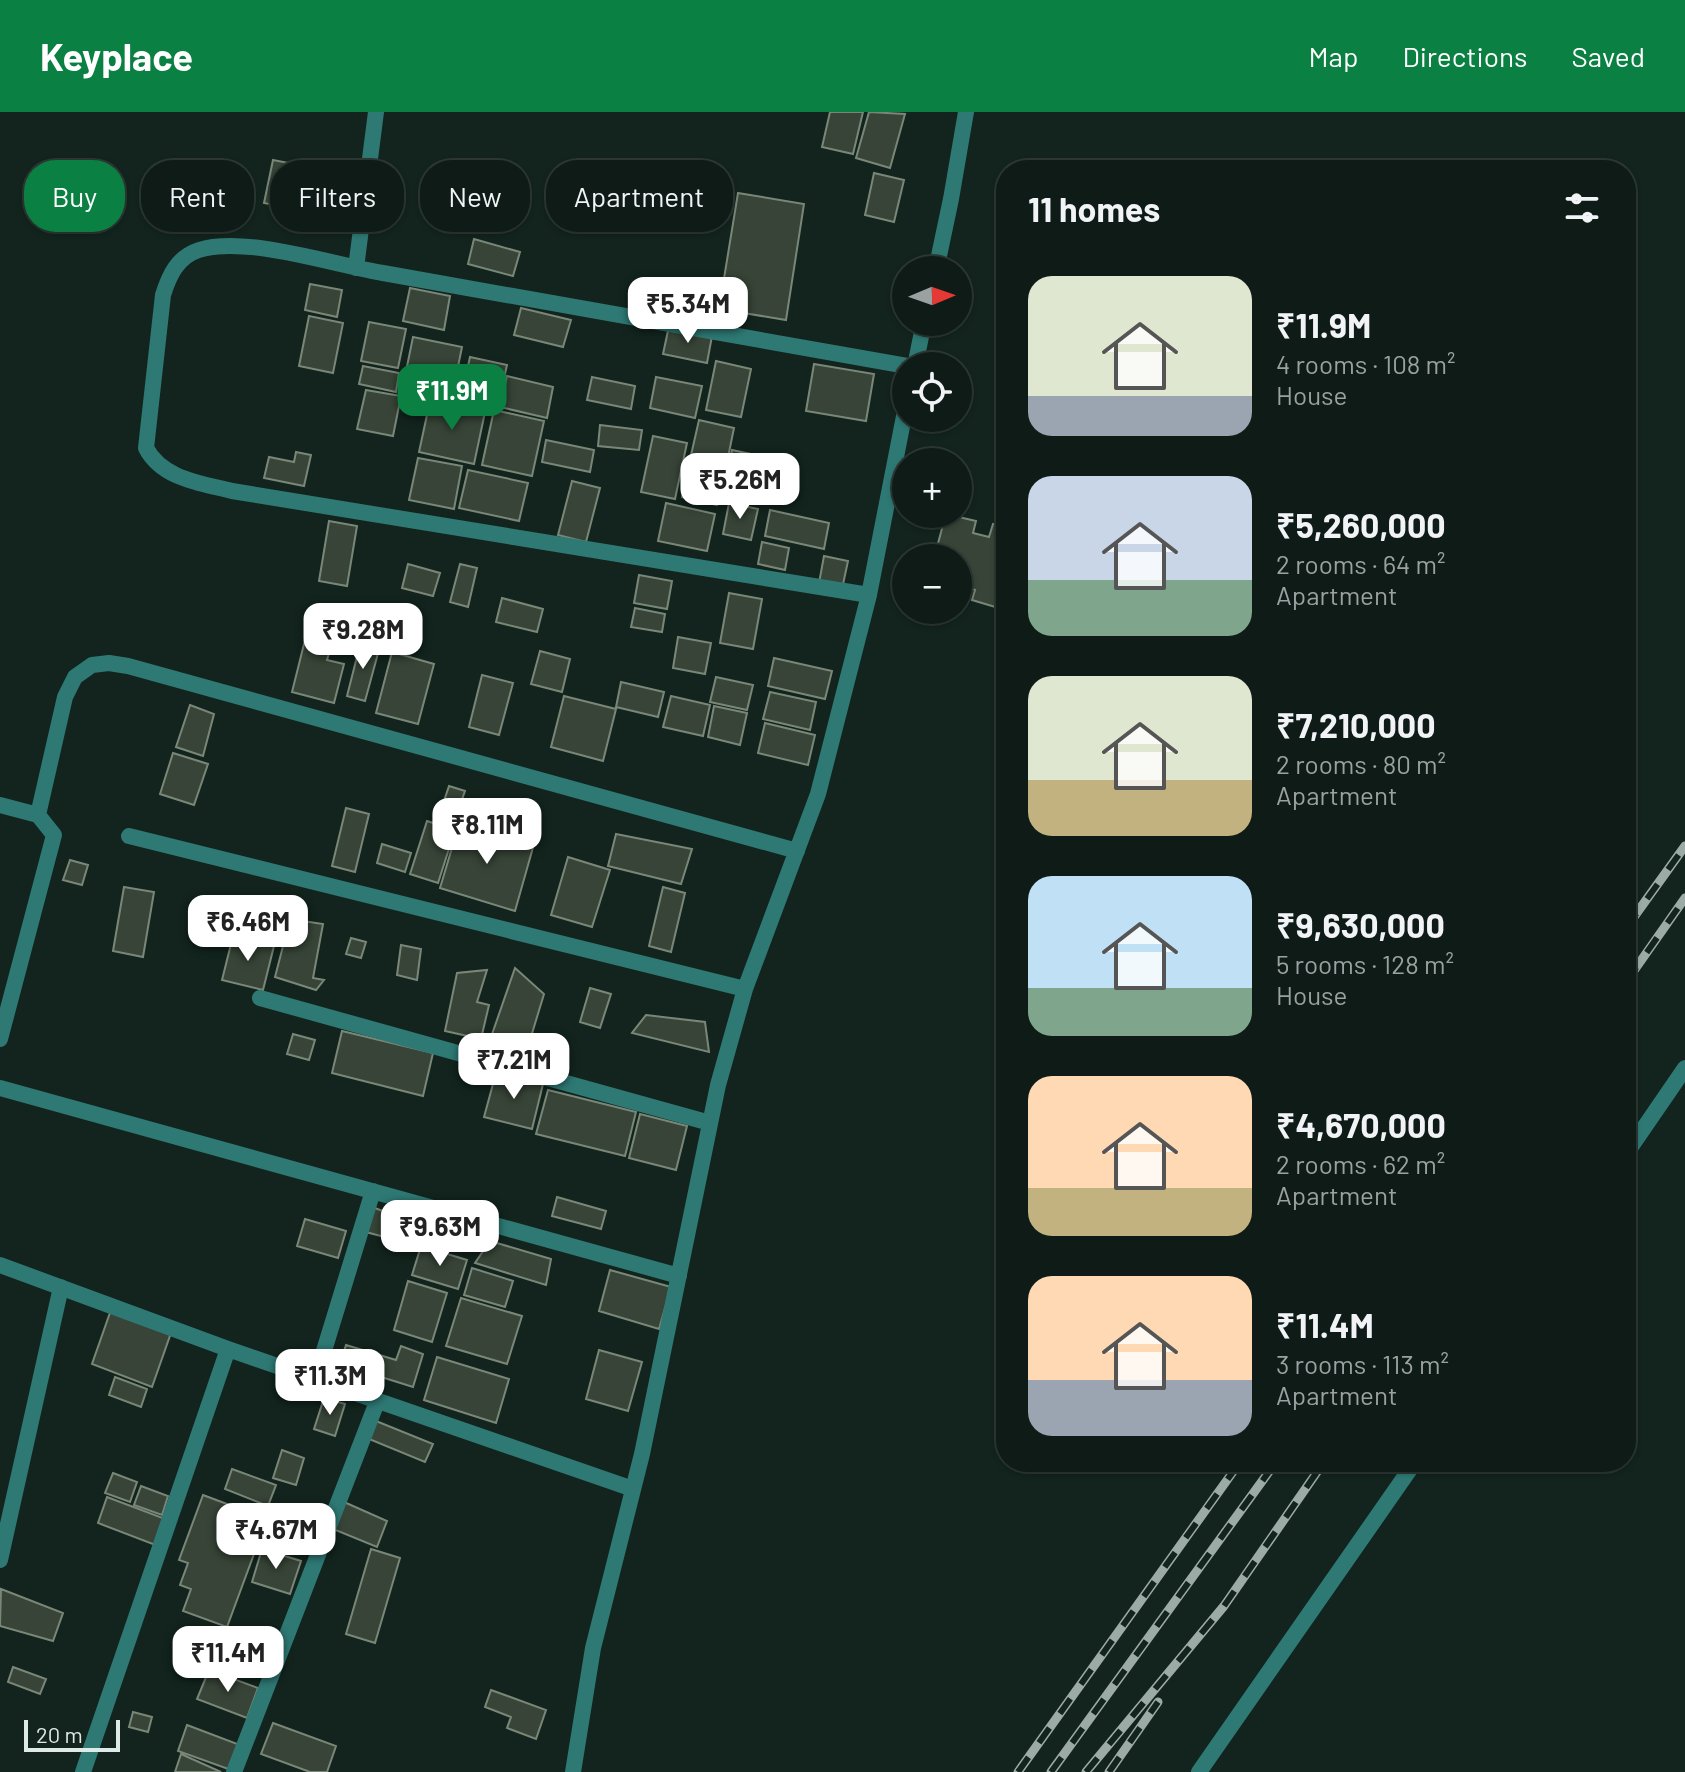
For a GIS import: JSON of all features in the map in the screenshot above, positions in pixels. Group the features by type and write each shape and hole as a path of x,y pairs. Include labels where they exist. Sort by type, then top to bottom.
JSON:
{"street":[{"path":"356,268 376,112"},
{"path":"939,256 951,199 962,113"},
{"path":"869,595 232,491 165,470 153,460 146,448 147,433 163,295 170,273 180,261 197,250 225,245 260,248 356,268 892,363"},
{"path":"573,1772 593,1648 633,1489 710,1123 745,989 818,794 869,595 901,432"},
{"path":"38,815 65,697 75,677 92,665 109,663 797,851"},
{"path":"0,805 38,815 54,835 0,1039"},
{"path":"129,836 745,989"},
{"path":"260,998 710,1123"},
{"path":"1636,1139 1685,1068"},
{"path":"0,1088 679,1276"},
{"path":"315,1380 373,1191"},
{"path":"0,1265 377,1402 633,1489"},
{"path":"0,1560 61,1287"},
{"path":"83,1772 228,1349"},
{"path":"234,1772 377,1402"},
{"path":"1200,1772 1408,1472"}],"building":[{"path":"830,112 863,112 853,154 822,147"},
{"path":"869,112 905,114 890,168 856,158"},
{"path":"874,173 904,180 894,222 865,215"},
{"path":"270,174 270,204 264,203"},
{"path":"738,193 804,204 786,320 719,309"},
{"path":"474,239 520,252 513,276 468,264"},
{"path":"310,284 342,290 337,317 305,310"},
{"path":"410,288 450,296 444,330 403,321"},
{"path":"521,308 571,320 563,347 514,335"},
{"path":"309,316 343,323 333,373 299,366"},
{"path":"369,322 406,329 398,368 361,361"},
{"path":"669,326 712,336 707,363 663,354"},
{"path":"413,337 462,347 451,401 402,391"},
{"path":"470,357 507,365 497,410 460,402"},
{"path":"716,361 751,369 741,417 706,410"},
{"path":"814,364 874,374 866,421 806,411"},
{"path":"363,366 399,373 396,392 359,384"},
{"path":"507,376 553,387 547,418 500,407"},
{"path":"592,377 635,386 631,409 587,400"},
{"path":"656,377 702,386 695,418 650,408"},
{"path":"366,390 401,396 393,436 357,429"},
{"path":"430,401 485,412 474,464 419,452"},
{"path":"494,410 544,421 532,476 482,465"},
{"path":"699,420 734,428 725,472 689,464"},
{"path":"600,425 642,430 639,450 598,446"},
{"path":"653,436 687,443 675,499 641,492"},
{"path":"546,440 594,450 590,472 542,462"},
{"path":"732,450 774,459 766,500 724,491"},
{"path":"296,452 311,455 304,486 264,478 269,457 294,462"},
{"path":"418,458 462,466 454,509 409,500"},
{"path":"688,469 722,477 717,505 682,497"},
{"path":"468,470 528,483 519,521 459,508"},
{"path":"572,481 600,488 586,542 558,535"},
{"path":"666,503 715,514 707,551 658,541"},
{"path":"729,503 758,509 751,540 723,534"},
{"path":"770,510 829,523 824,549 765,536"},
{"path":"972,520 976,521 973,533 989,537 993,524 996,525 996,607 972,600 975,590 972,589 972,544 938,544 942,528 972,528"},
{"path":"329,521 357,526 347,586 319,581"},
{"path":"762,542 789,548 785,570 758,564"},
{"path":"824,556 848,561 842,589 819,583"},
{"path":"408,564 440,573 433,596 402,588"},
{"path":"460,564 477,568 468,607 450,602"},
{"path":"639,575 672,581 667,609 634,603"},
{"path":"729,593 762,599 753,649 720,643"},
{"path":"502,598 543,609 537,632 496,622"},
{"path":"635,608 665,614 662,632 631,627"},
{"path":"307,632 333,639 327,660 344,664 334,703 292,692"},
{"path":"678,637 711,643 705,674 673,668"},
{"path":"361,641 380,646 365,701 347,696"},
{"path":"540,651 570,659 562,692 531,684"},
{"path":"392,652 434,664 418,724 376,713"},
{"path":"774,658 832,671 825,699 768,686"},
{"path":"482,675 513,683 499,735 469,727"},
{"path":"716,677 753,685 747,710 710,702"},
{"path":"621,682 664,692 658,717 616,707"},
{"path":"770,692 816,702 810,730 763,719"},
{"path":"564,696 616,709 603,761 551,747"},
{"path":"671,696 710,705 703,736 663,727"},
{"path":"190,705 214,714 203,756 176,747"},
{"path":"714,706 747,713 740,745 708,737"},
{"path":"765,723 815,735 808,765 758,753"},
{"path":"173,753 208,764 194,805 160,794"},
{"path":"449,786 465,791 454,822 439,816"},
{"path":"346,808 369,814 355,872 332,866"},
{"path":"427,821 455,830 438,883 410,874"},
{"path":"460,821 534,844 515,911 440,888"},
{"path":"616,834 692,849 681,884 608,866"},
{"path":"382,844 411,853 405,872 377,863"},
{"path":"568,857 610,870 592,927 551,915"},
{"path":"70,860 88,865 82,885 63,880"},
{"path":"124,887 154,892 143,957 113,951"},
{"path":"663,887 685,893 671,952 649,946"},
{"path":"290,919 323,924 313,978 324,980 316,990 275,977"},
{"path":"233,936 274,946 263,990 222,980"},
{"path":"351,938 366,942 361,958 346,954"},
{"path":"401,945 421,949 417,980 397,975"},
{"path":"515,968 544,994 527,1050 490,1040"},
{"path":"487,970 477,1002 489,1005 481,1039 445,1031 457,973"},
{"path":"590,988 611,994 600,1028 580,1022"},
{"path":"646,1015 705,1022 709,1052 632,1033"},
{"path":"342,1031 433,1053 423,1096 332,1073"},
{"path":"293,1034 315,1040 309,1060 287,1054"},
{"path":"496,1073 543,1084 532,1129 484,1117"},
{"path":"548,1090 636,1112 625,1156 536,1134"},
{"path":"640,1114 687,1126 676,1170 629,1158"},
{"path":"557,1197 606,1211 601,1229 552,1216"},
{"path":"372,1207 421,1225 415,1245 362,1231"},
{"path":"305,1219 346,1231 338,1258 297,1246"},
{"path":"490,1241 551,1259 546,1285 475,1263"},
{"path":"421,1246 467,1260 458,1289 412,1275"},
{"path":"472,1268 513,1281 505,1307 464,1295"},
{"path":"610,1270 671,1287 659,1329 599,1311"},
{"path":"408,1281 447,1293 432,1342 394,1330"},
{"path":"461,1298 522,1316 507,1364 446,1346"},
{"path":"112,1307 172,1330 152,1387 92,1364"},
{"path":"346,1345 396,1360 401,1346 423,1354 413,1387 340,1364"},
{"path":"599,1350 642,1362 628,1411 586,1399"},
{"path":"437,1357 509,1379 496,1423 424,1400"},
{"path":"115,1377 147,1389 141,1407 109,1395"},
{"path":"324,1398 345,1404 335,1436 314,1429"},
{"path":"376,1421 433,1444 425,1462 369,1439"},
{"path":"282,1450 304,1458 296,1485 273,1478"},
{"path":"232,1469 276,1485 268,1506 225,1489"},
{"path":"113,1473 137,1482 130,1502 105,1493"},
{"path":"141,1486 168,1496 162,1515 134,1505"},
{"path":"203,1495 267,1519 227,1627 183,1611 191,1589 180,1585 188,1563 179,1560"},
{"path":"107,1497 168,1520 158,1546 98,1523"},
{"path":"344,1502 387,1521 377,1547 333,1529"},
{"path":"262,1549 301,1561 290,1594 252,1582"},
{"path":"371,1549 400,1558 375,1643 346,1634"},
{"path":"1,1589 63,1613 53,1641 0,1626"},
{"path":"13,1667 46,1679 40,1694 8,1682"},
{"path":"209,1670 258,1688 247,1718 197,1699"},
{"path":"491,1690 546,1710 536,1739 507,1728 511,1717 485,1707"},
{"path":"133,1712 152,1717 148,1732 129,1727"},
{"path":"273,1723 336,1746 327,1772 310,1772 261,1754"},
{"path":"187,1725 240,1745 231,1770 178,1751"},
{"path":"181,1754 221,1772 175,1772"}],"railway":[{"path":"1636,914 1685,846"},
{"path":"1636,968 1685,898"},
{"path":"1018,1772 1233,1472"},
{"path":"1051,1772 1269,1472"},
{"path":"1086,1772 1224,1606 1317,1472"},
{"path":"1109,1772 1158,1702"}]}
